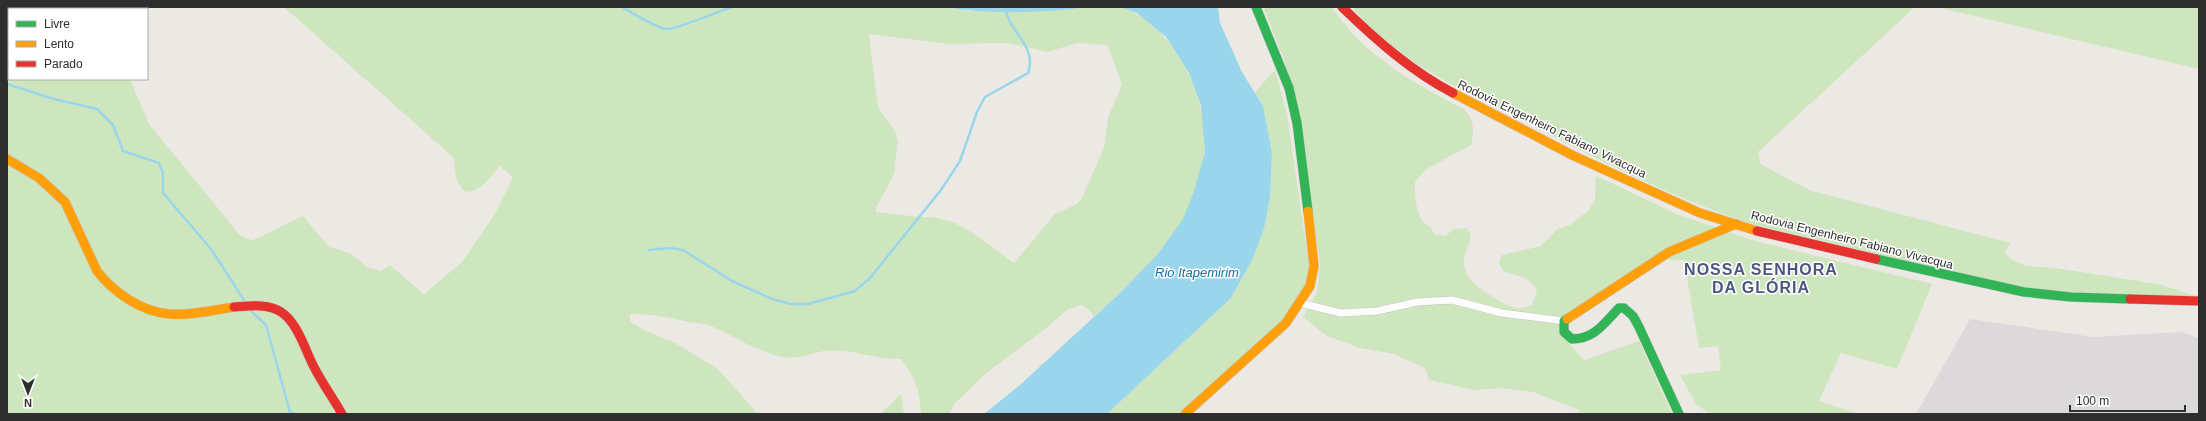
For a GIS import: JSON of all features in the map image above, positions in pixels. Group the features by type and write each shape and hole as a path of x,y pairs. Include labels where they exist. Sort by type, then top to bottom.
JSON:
{"main road":[{"path":"1185,414 1286,323 1310,286 1314,266 1297,122 1289,88 1256,7"},
{"name":"Rodovia Engenheiro Fabiano Vivacqua","path":"1342,7 1378,42 1430,81 1466,101 1634,184 1700,213 1796,242 2024,292 2071,297 2199,301"},
{"path":"7,160 33,174 58,194 71,212 99,271 113,288 135,302 150,309 169,314 188,314 262,304 282,312 293,327 342,414"},
{"path":"1679,414 1639,327 1633,316 1624,308 1619,308 1593,336 1582,340 1572,339 1564,332 1564,322 1669,252 1736,224"}],"street":[{"path":"1300,303 1341,314 1377,311 1417,302 1452,300 1502,313 1564,322"}],"shaded area":[{"path":"1970,319 2093,337 2182,332 2199,338 2199,414 1916,414"}],"green space":[{"path":"7,7 132,7 8,8 8,80 130,80 149,124 239,234 251,241 303,216 329,247 350,253 367,267 381,271 390,265 424,294 462,262 495,214 513,177 500,166 481,186 466,192 462,189 458,181 455,172 454,158 284,7 945,7 971,11 1120,7 1141,16 1157,29 1177,54 1193,84 1203,118 1205,152 1202,167 1184,218 1166,244 1143,270 1093,317 1092,313 1082,305 1068,309 1049,326 986,373 954,404 949,414 921,414 916,385 906,365 901,359 891,359 840,351 819,352 789,358 778,356 752,347 709,325 647,314 630,314 630,321 644,330 675,343 718,369 758,414 7,414","holes":["869,34 950,44 1009,43 1047,52 1077,43 1108,45 1122,85 1108,117 1104,148 1082,198 1077,204 1055,214 1014,263 973,233 953,222 933,217 919,217 876,212 876,208 894,174 898,141 895,131 879,109"]},
{"path":"1263,7 1331,7 1355,36 1379,58 1406,77 1464,109 1468,113 1473,126 1471,145 1425,170 1415,182 1415,197 1422,220 1432,229 1434,234 1445,236 1454,229 1467,228 1470,235 1470,241 1465,254 1464,262 1468,276 1485,292 1502,302 1518,308 1527,307 1532,305 1537,291 1531,282 1503,271 1499,263 1502,255 1541,246 1557,229 1570,225 1589,210 1595,199 1596,176 1677,214 1751,240 1932,284 1897,369 1841,353 1819,401 1859,414 1710,414 1696,404 1680,375 1721,370 1718,346 1699,348 1684,260 1650,259 1614,293 1558,331 1584,360 1639,341 1672,414 1579,414 1579,410 1533,392 1503,388 1474,390 1429,380 1425,368 1394,354 1360,348 1327,336 1303,317 1317,293 1320,264 1298,112 1284,59"},
{"path":"1352,7 1915,7 1758,152 1760,164 1809,190 2010,243 2005,253 2012,260 2026,266 2056,268 2162,285 2199,297 2065,292 2016,287 1755,225 1671,193 1461,90 1413,61 1391,45"},
{"path":"1936,7 2199,7 2199,69"},
{"path":"1275,70 1287,114 1309,266 1309,279 1295,309 1178,414 1107,414 1230,299 1264,229 1270,197 1272,154 1263,106 1255,92"},
{"path":"901,394 904,414 880,414"}],"water":[{"path":"945,7 1089,7 1053,11 999,12 963,10"},
{"name":"Rio Itapemirim","path":"1120,7 1218,7 1220,23 1242,72 1263,106 1272,153 1270,197 1264,229 1252,260 1230,299 1107,414 984,414 1020,385 1122,291 1157,255 1183,219 1194,191 1205,152 1201,106 1189,73 1166,37 1137,13"}],"waterway":[{"path":"622,7 651,23 666,29 687,24 732,7"},
{"path":"649,250 670,248 683,250 732,281 772,299 791,304 808,304 855,291 870,278 941,190 960,161 977,112 985,97 1028,73 1030,63 1029,55 1026,47 1011,24 1005,7"},
{"path":"7,84 54,99 97,109 113,125 123,151 159,163 163,173 163,193 211,249 244,300"},
{"path":"250,310 266,325 290,412 295,414"}],"traffic: fast":[{"path":"1256,7 1289,88 1297,123 1308,211"},
{"path":"1876,259 2024,292 2071,297 2130,299"},
{"path":"1567,319 1564,321 1564,332 1572,339 1580,338 1593,333 1619,308 1624,308 1633,316 1639,327 1679,414"}],"traffic: slow":[{"path":"1453,93 1574,156 1700,213 1757,231"},
{"path":"7,159 39,178 65,202 97,271 111,286 129,300 149,309 169,314 193,313 234,307"},
{"path":"1185,414 1286,323 1310,286 1314,266 1308,211"},
{"path":"1567,319 1669,252 1736,224"}],"traffic: jam":[{"path":"1342,7 1408,65 1453,93"},
{"path":"1757,231 1876,259"},
{"path":"2130,299 2199,301"},
{"path":"234,307 270,307 276,309 287,317 297,330 317,373 342,414"}],"district":[{"name":"NOSSA SENHORA DA GLÓRIA","path":"1761,278"}]}
